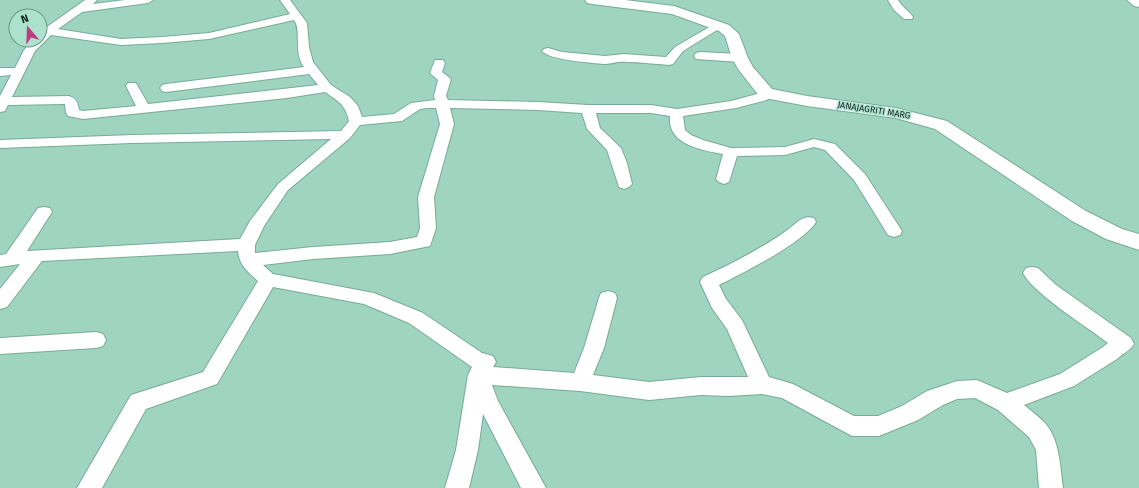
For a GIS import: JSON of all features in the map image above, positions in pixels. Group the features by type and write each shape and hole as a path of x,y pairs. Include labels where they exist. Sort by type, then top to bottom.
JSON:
{"street":[{"path":"48,31 92,0"},
{"path":"80,9 148,0"},
{"path":"286,0 302,23 303,47 307,63 327,88 345,100 353,109 356,121"},
{"path":"246,253 256,225 283,187 345,135 356,121 397,118 416,106 441,104 538,106 588,109 651,109 677,113 731,104 762,97 766,93 746,69 740,58 732,34 718,25 674,10 592,0"},
{"path":"893,0 908,18"},
{"path":"1134,0 1139,3"},
{"path":"48,31 128,42 208,36 297,16"},
{"path":"548,51 582,58 605,60 624,58 669,61 679,49 718,25"},
{"path":"2,104 32,48"},
{"path":"700,56 740,58"},
{"path":"6,260 37,255 313,253 390,248 424,242 428,228 426,197 447,124 440,96 445,79 436,73 439,63"},
{"path":"166,88 313,70"},
{"path":"0,72 19,71"},
{"path":"132,86 144,109"},
{"path":"2,104 69,100 72,104 73,113 83,115 287,94 327,88"},
{"name":"JANAJAGRITI MARG","path":"766,93 820,103 860,106 895,112 925,119 941,125 1079,216 1114,234 1139,242"},
{"path":"588,109 594,129 614,148 620,163 624,184"},
{"path":"677,113 676,123 680,133 691,140 731,152 785,151 814,143 830,147 860,177 894,231"},
{"path":"0,144 345,135"},
{"path":"724,178 731,152"},
{"path":"6,260 44,212"},
{"path":"762,385 734,325 719,303 709,282 744,266 795,233 808,222"},
{"path":"246,253 268,280 367,298 416,318 478,361 486,362 478,375 467,450 458,488"},
{"path":"0,302 37,255"},
{"path":"1006,402 1067,380 1110,353 1115,348 1124,344 1050,290 1032,273"},
{"path":"90,488 139,402 210,378 268,280"},
{"path":"580,382 594,348 608,298"},
{"path":"0,346 96,340"},
{"path":"478,375 580,382 649,392 701,386 729,387 762,385 786,390 852,426 879,426 910,413 935,398 957,390 977,389 1006,402 1036,430 1047,449 1051,488"},
{"path":"478,375 489,404 534,488"}]}
